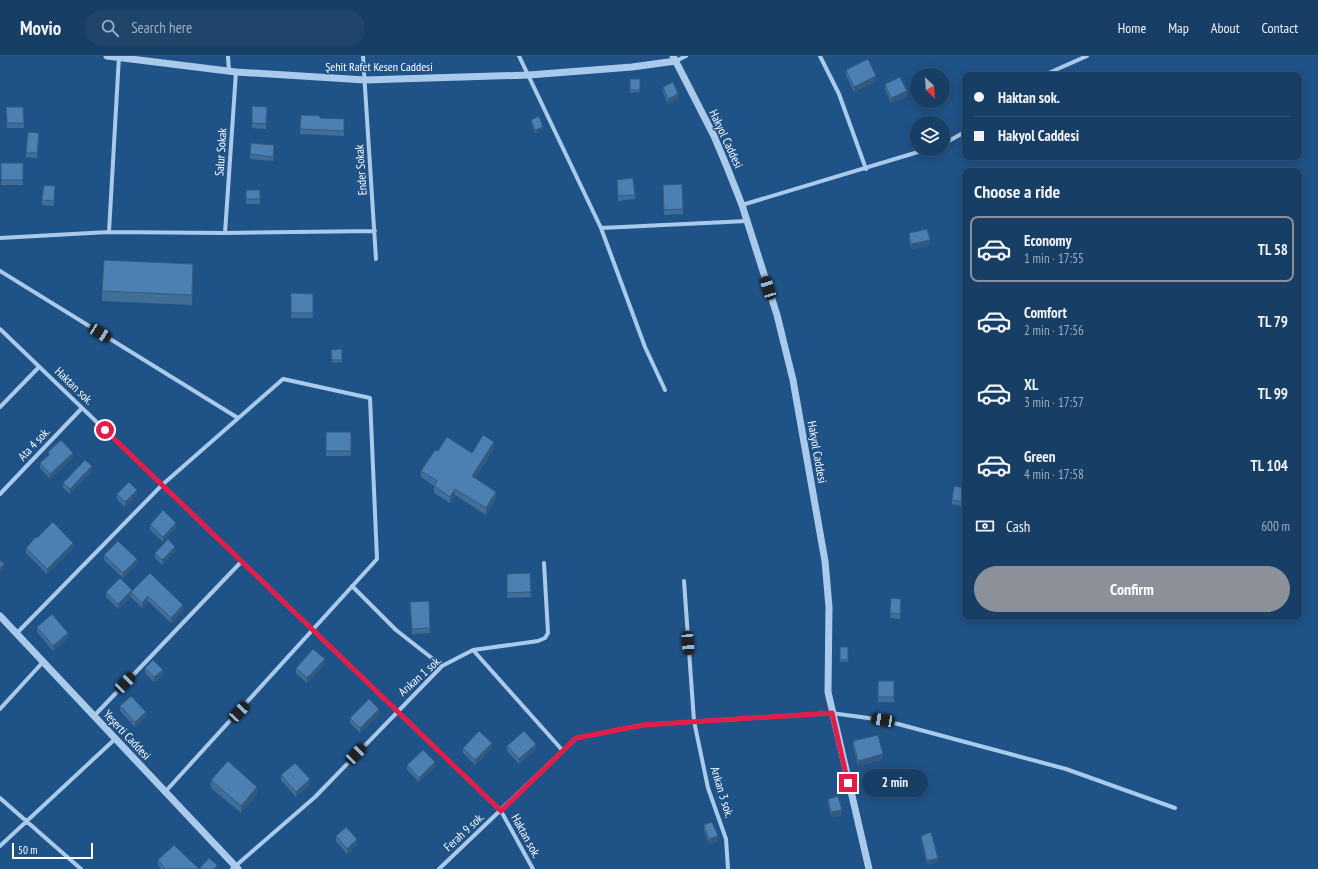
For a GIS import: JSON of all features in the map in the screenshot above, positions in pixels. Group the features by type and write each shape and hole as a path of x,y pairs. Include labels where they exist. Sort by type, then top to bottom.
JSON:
{"street":[{"name":"Şehit Rafet Kesen Caddesi","path":"107,56 236,72 365,80 529,75 632,67 674,58"},
{"path":"228,56 229,71"},
{"name":"Ender Sokak","path":"363,56 376,259"},
{"path":"520,56 601,228 645,346 665,390"},
{"path":"674,58 686,56"},
{"path":"820,56 839,94 866,169"},
{"path":"1051,72 1088,56"},
{"path":"109,232 119,57"},
{"name":"Hakyol Caddesi","path":"674,58 714,136 742,205 777,315 792,373 825,561 829,606 828,692 869,869"},
{"name":"Salur Sokak","path":"225,233 236,72"},
{"path":"950,140 962,134"},
{"path":"742,205 910,155"},
{"path":"601,228 747,221"},
{"path":"0,238 109,232 225,233 375,231"},
{"path":"0,270 238,418"},
{"name":"Haktan sok.","path":"0,330 501,811 533,869"},
{"path":"0,407 39,367"},
{"path":"16,634 162,485 283,379 370,398 377,559 165,792"},
{"name":"Ata 4 sok.","path":"0,494 82,408"},
{"path":"94,716 241,562"},
{"name":"Arıkan 1 sok.","path":"235,868 315,797 442,666 473,650 538,641 545,638 548,633 544,563"},
{"name":"Arıkan 3 sok.","path":"684,581 694,721 708,788 726,839 728,869"},
{"path":"352,586 396,630 442,666"},
{"name":"Yeşerti Caddesi","path":"0,616 235,868"},
{"path":"473,650 563,751"},
{"path":"0,709 43,662"},
{"name":"Ferah 9 sok.","path":"439,869 576,738 643,725 832,713 883,720 1066,769 1175,808"},
{"path":"0,846 115,739"},
{"path":"0,798 81,869"}],"building":[{"path":"868,59 876,76 854,87 846,70"},
{"path":"900,77 907,91 891,98 885,84"},
{"path":"630,79 640,79 640,90 630,90"},
{"path":"673,82 678,94 668,99 663,87"},
{"path":"252,106 267,107 266,124 252,123"},
{"path":"6,107 23,107 24,123 7,123"},
{"path":"301,115 320,116 320,118 344,119 344,131 300,129"},
{"path":"539,116 543,127 535,130 531,120"},
{"path":"28,132 39,133 37,153 26,153"},
{"path":"251,143 274,145 273,157 250,154"},
{"path":"1,163 23,163 23,180 1,180"},
{"path":"633,178 635,195 618,196 617,180"},
{"path":"682,184 683,209 664,210 663,185"},
{"path":"44,185 55,186 54,201 42,200"},
{"path":"246,190 260,190 260,199 246,199"},
{"path":"927,229 930,240 911,244 909,233"},
{"path":"104,260 193,264 192,295 102,291"},
{"path":"291,293 313,294 313,313 291,313"},
{"path":"342,349 342,360 332,360 331,350"},
{"path":"326,432 351,432 351,451 326,451"},
{"path":"483,435 494,442 472,476 496,492 486,508 455,489 450,497 434,486 437,481 421,471 435,450 438,451 447,437 472,453"},
{"path":"61,440 73,453 50,474 40,463 50,454 48,452"},
{"path":"85,460 92,466 70,489 63,483"},
{"path":"129,482 137,490 125,502 117,494"},
{"path":"954,486 962,487 962,502 952,500"},
{"path":"163,510 176,523 163,537 150,525"},
{"path":"53,522 73,543 47,569 26,548"},
{"path":"168,539 175,547 162,560 155,553"},
{"path":"118,541 137,559 123,573 104,555"},
{"path":"0,560 4,564 0,568"},
{"path":"150,573 183,605 171,618 148,596 142,603 131,592"},
{"path":"530,573 531,592 507,593 507,574"},
{"path":"120,578 132,590 118,604 106,592"},
{"path":"891,598 901,599 900,614 890,613"},
{"path":"429,601 430,628 412,629 410,602"},
{"path":"52,614 68,633 53,646 37,627"},
{"path":"840,647 848,647 848,660 840,660"},
{"path":"313,649 325,659 307,678 296,668"},
{"path":"153,660 163,670 154,677 145,668"},
{"path":"878,681 894,681 894,697 878,697"},
{"path":"131,696 146,712 135,722 120,706"},
{"path":"369,699 379,709 360,728 350,718"},
{"path":"479,731 492,743 475,760 463,748"},
{"path":"524,731 536,744 519,759 507,746"},
{"path":"878,735 883,754 858,761 853,741"},
{"path":"423,750 435,762 419,778 407,765"},
{"path":"228,761 257,787 241,806 211,780"},
{"path":"295,763 310,779 296,792 281,775"},
{"path":"838,796 842,810 831,812 828,799"},
{"path":"712,822 718,836 709,839 704,825"},
{"path":"346,827 357,839 347,849 336,836"},
{"path":"931,832 938,858 927,861 921,836"},
{"path":"174,845 199,869 165,869 158,860"},
{"path":"209,858 217,865 214,869 199,869"}],"route":[{"path":"105,430 501,811 576,738 643,725 832,713 848,783"}]}
